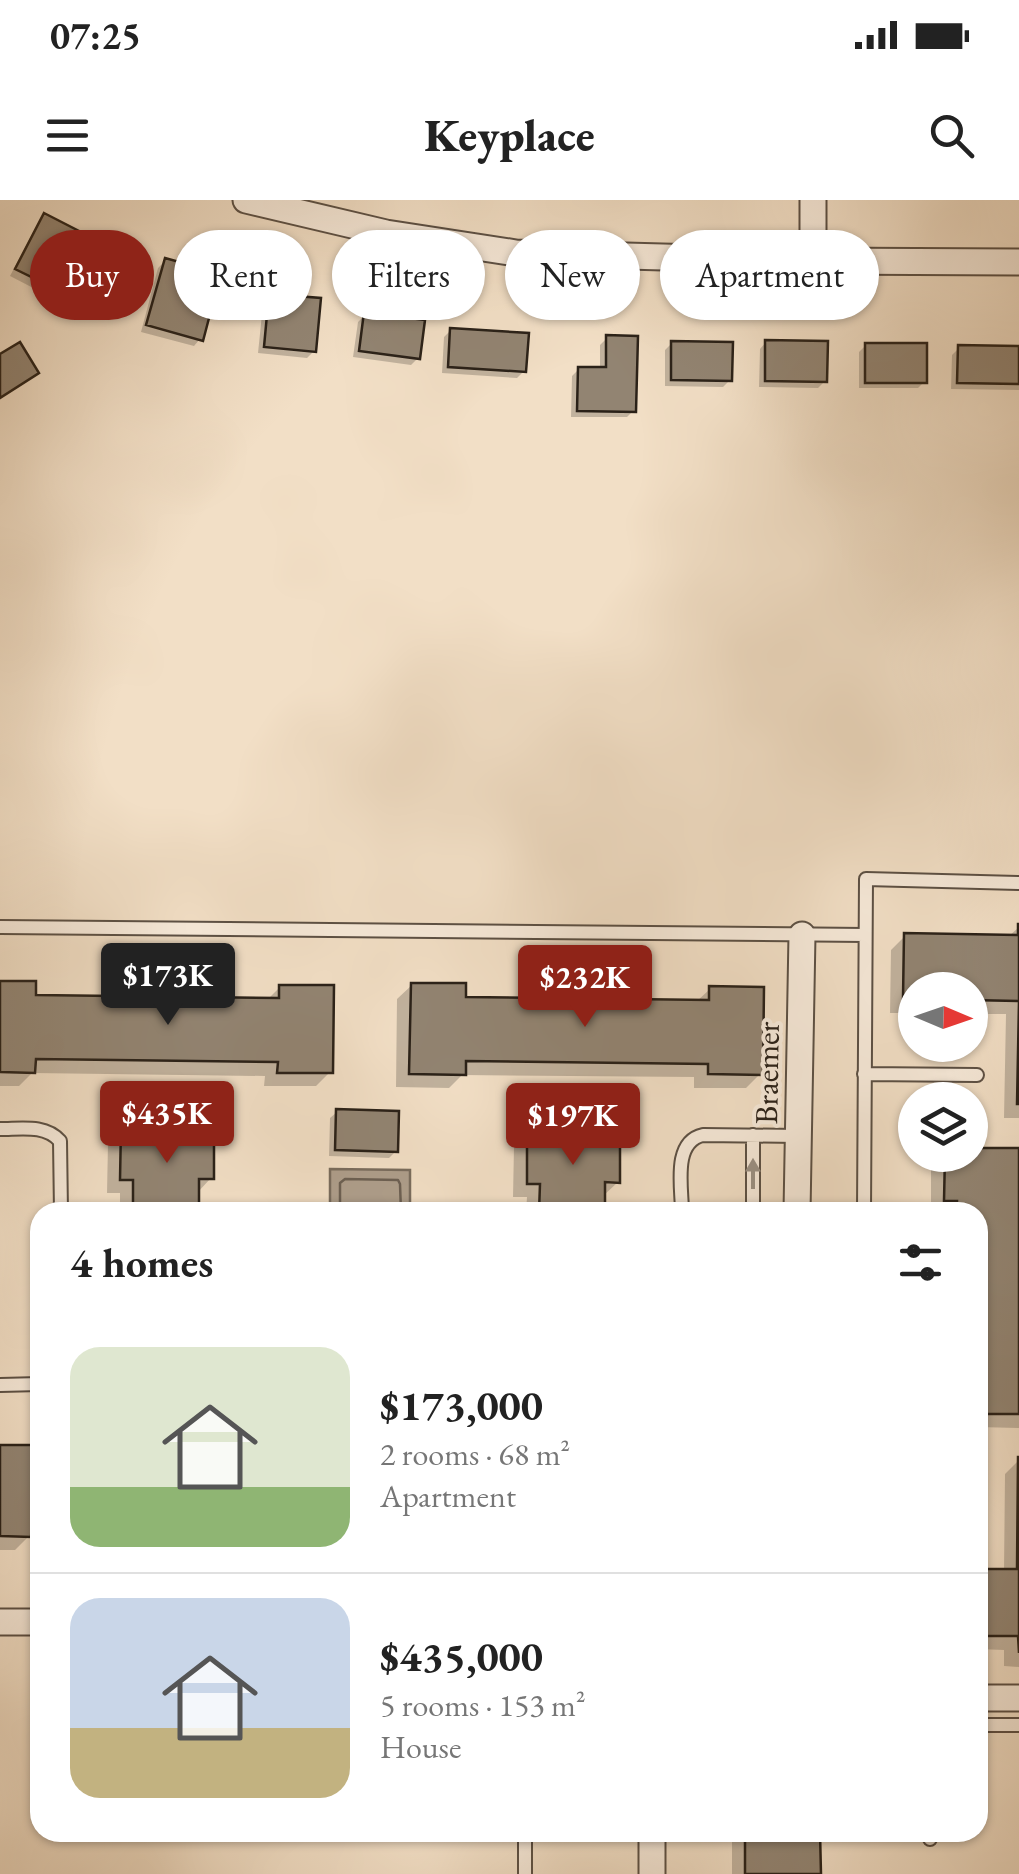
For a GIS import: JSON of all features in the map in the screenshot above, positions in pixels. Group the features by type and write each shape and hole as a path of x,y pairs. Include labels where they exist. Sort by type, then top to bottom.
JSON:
{"street":[{"path":"246,200 386,233 516,253 660,257"},
{"path":"813,200 813,230"},
{"path":"879,261 1019,262"},
{"name":"Braemer","path":"797,1202 802,935"},
{"path":"0,1622 30,1622"},
{"path":"988,1698 1019,1698"},
{"path":"652,1842 652,1874"}],"lane":[{"path":"864,1202 866,879 1019,884"},
{"path":"0,927 865,935"},
{"path":"864,1074 977,1075"},
{"path":"0,1129 44,1130 60,1141 61,1202"},
{"path":"753,1135 753,1202"},
{"path":"682,1202 682,1159 685,1145 693,1137 798,1136"},
{"path":"0,1385 30,1384"},
{"path":"988,1725 1019,1725"},
{"path":"525,1842 525,1874"}],"water":[{"path":"330,1169 410,1170 410,1202 330,1202"}],"building":[{"path":"44,213 77,230 35,230"},
{"path":"30,240 30,276 15,269"},
{"path":"165,258 174,260 174,320 208,320 203,341 146,325 147,320 154,320 154,297"},
{"path":"312,297 321,298 316,352 264,347 267,320 312,320"},
{"path":"363,320 425,320 420,359 359,351"},
{"path":"450,328 529,333 526,372 448,367"},
{"path":"606,335 638,336 636,412 577,411 578,367 606,367"},
{"path":"765,340 828,341 827,382 765,381"},
{"path":"671,341 733,342 732,381 671,380"},
{"path":"20,342 39,373 0,398 0,354"},
{"path":"865,343 927,343 927,383 865,383"},
{"path":"958,345 1019,346 1019,384 957,383"},
{"path":"1019,924 1019,1001 988,1000 988,972 903,972 904,933 1018,935"},
{"path":"0,981 36,981 36,995 279,998 279,985 334,985 333,1073 277,1073 278,1062 36,1059 35,1073 0,1072"},
{"path":"411,983 466,983 466,997 709,1000 709,986 764,987 763,1075 708,1074 708,1064 466,1061 466,1075 409,1074"},
{"path":"1019,1001 1019,1104 1017,1104"},
{"path":"336,1109 399,1111 398,1152 335,1150"},
{"path":"121,1126 214,1127 214,1179 199,1179 199,1202 133,1202 133,1180 120,1180"},
{"path":"527,1130 620,1131 620,1183 605,1182 605,1202 539,1202 540,1184 527,1184"},
{"path":"988,1148 1019,1148 1019,1414 988,1414 988,1202 944,1201 945,1172 988,1172"},
{"path":"0,1445 30,1445 30,1537 0,1536"},
{"path":"1019,1457 1019,1653 1018,1636 988,1636 988,1569 1017,1569"},
{"path":"745,1842 820,1842 821,1874 745,1874"}]}
